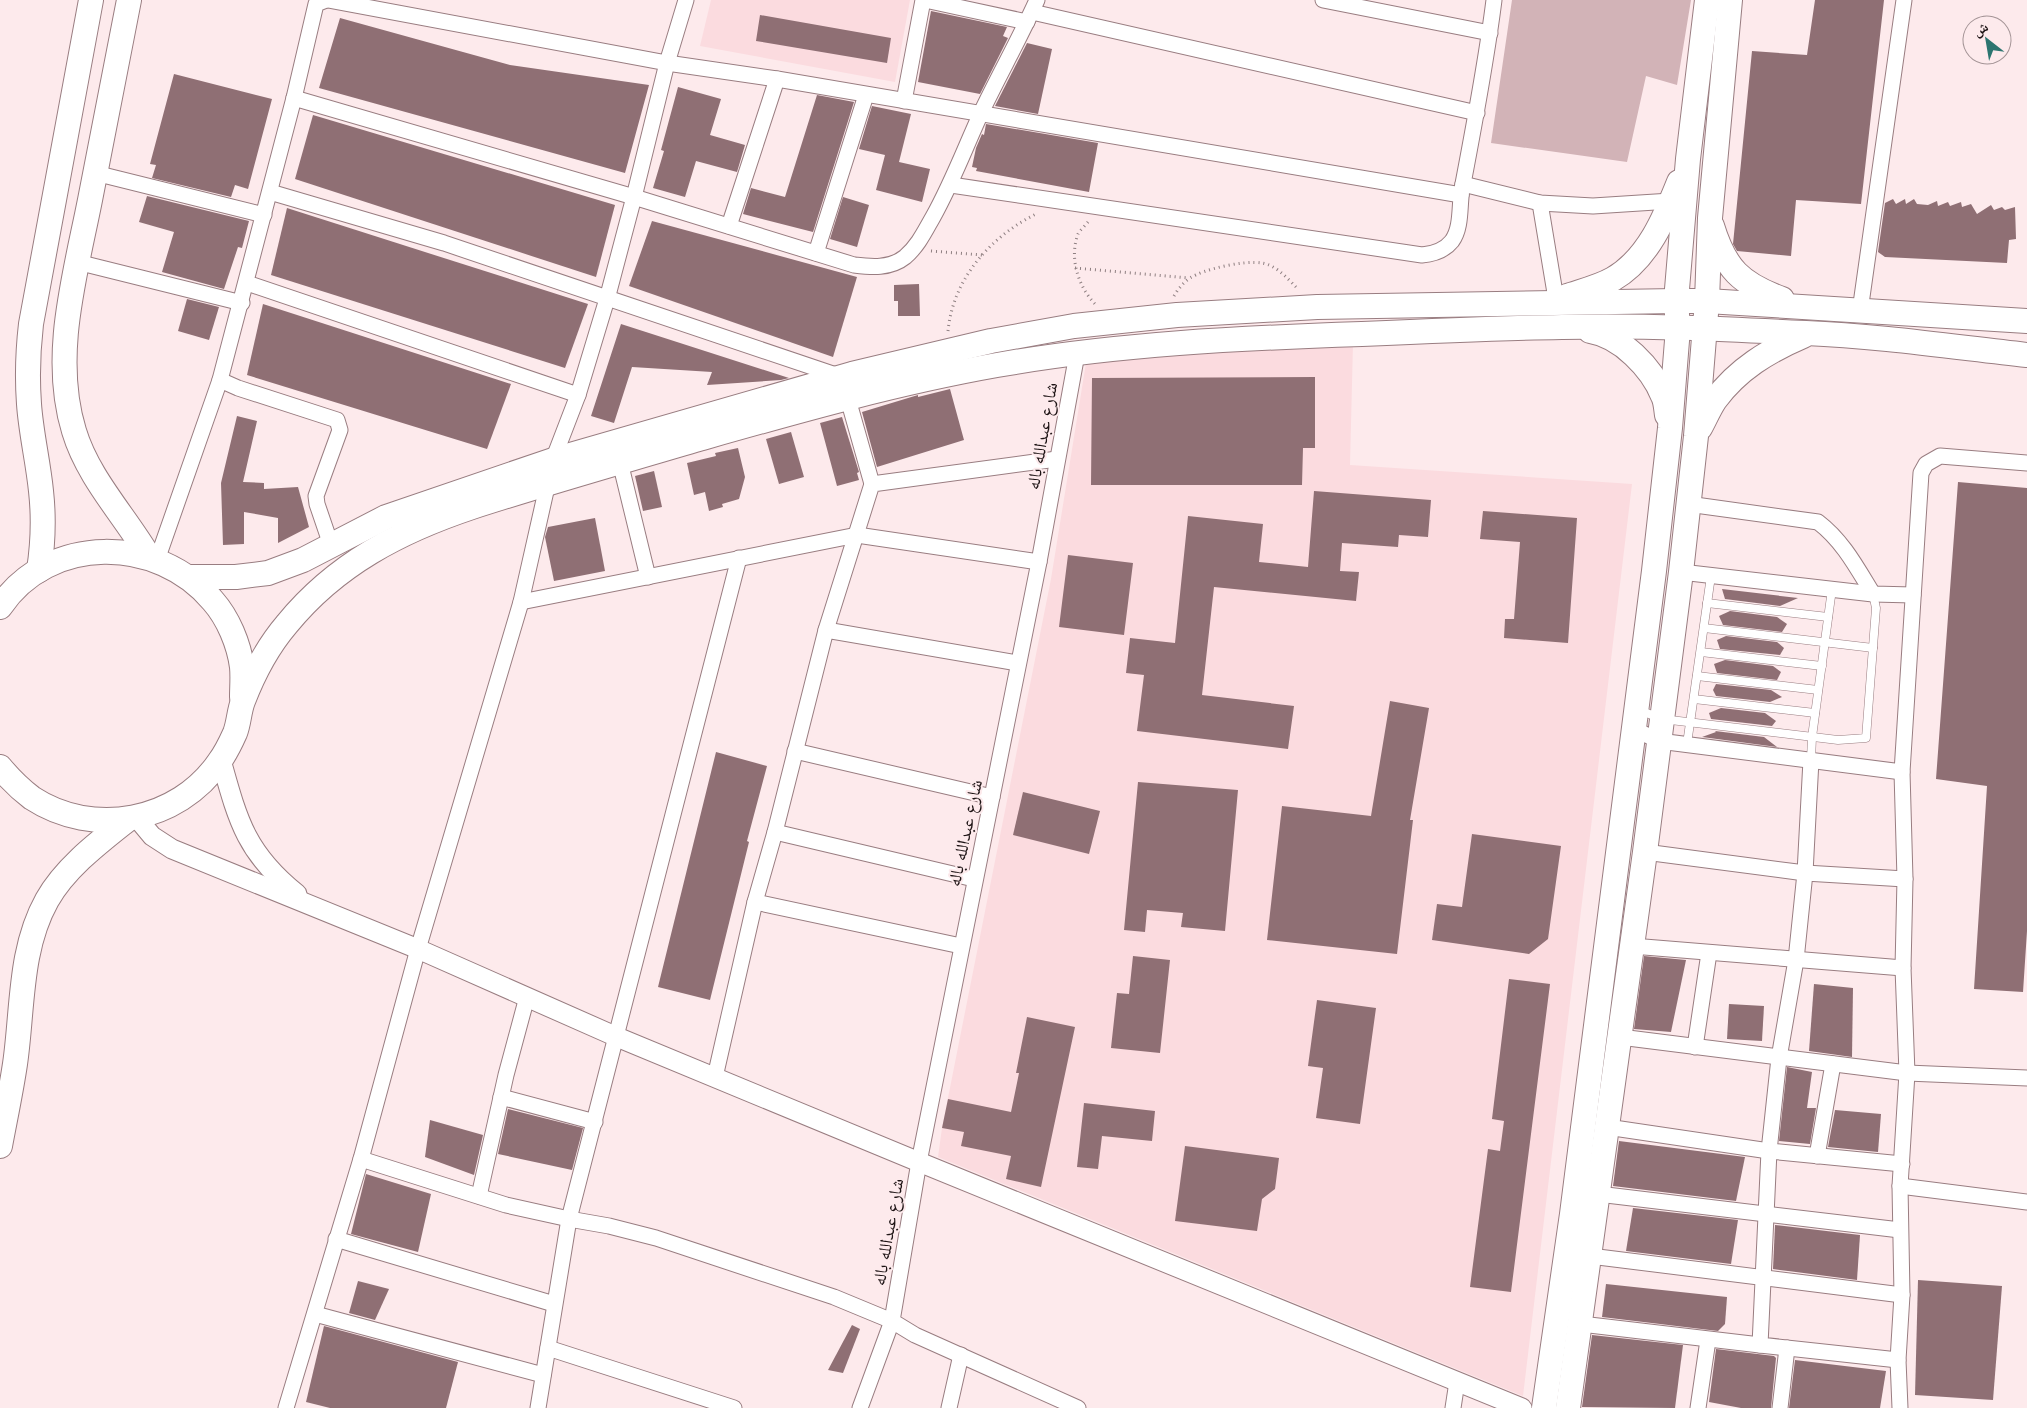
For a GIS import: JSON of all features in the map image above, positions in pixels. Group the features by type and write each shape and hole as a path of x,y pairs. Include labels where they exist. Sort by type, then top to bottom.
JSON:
{"main road":[{"path":"39,570 43,543 43,520 41,490 29,404 27,366 31,324 91,0"},
{"path":"128,0 77,262 66,329 64,360 66,400 74,434 89,466 153,558"},
{"path":"1544,1408 1572,1214 1636,719 1670,428 1678,328 1676,301 1688,159 1707,0"},
{"path":"1568,1408 1620,1037 1681,572 1696,436 1707,301 1710,218 1730,0"},
{"path":"1548,301 1590,289 1614,278 1636,261 1655,235 1688,159"},
{"path":"1710,218 1718,245 1732,269 1752,287 1802,307"},
{"path":"242,701 283,628 314,594 353,562 390,540 431,521 547,483 755,423 946,351 1000,339 1074,326 1177,314 1317,307 1548,301 1707,301 2027,321"},
{"path":"2000,319 2027,308"},
{"path":"188,577 236,577 268,573 303,560 386,517 553,460 845,388 1077,354 1176,343 1564,326 1812,333 2023,356"},
{"path":"1564,326 1596,332 1625,346 1648,368 1664,396 1670,428"},
{"path":"1696,436 1715,400 1742,371 1775,348 1812,333"},
{"path":"0,608 8,596 39,570 65,558 93,552 121,552 153,558 188,577 214,602 232,632 242,666 242,701 235,732 221,760 204,780 184,797 162,810 132,819 103,821 79,818 56,810 34,799 15,784 0,767"},
{"path":"0,1146 15,1063 24,976 32,934 47,900 64,875 132,819"}],"street":[{"path":"153,558 220,380 242,303 316,4 327,0 667,63 777,79 904,102 1540,203 1593,206 1671,201"},
{"path":"286,1408 361,1159 418,949 520,602 553,460 578,395 607,299 667,63 686,0"},
{"path":"904,102 924,0 1032,11 1477,113"},
{"path":"1323,0 1490,33"},
{"path":"951,185 1422,255 1432,254 1442,250 1452,241 1458,229 1462,190 1477,113 1494,0"},
{"path":"1860,311 1904,0"},
{"path":"294,98 634,197 854,266 873,267 902,259 913,250 924,234 951,185 981,113 1032,11"},
{"path":"729,226 777,79"},
{"path":"816,253 866,94"},
{"path":"95,173 264,215"},
{"path":"270,192 444,242 607,299 845,388 872,484 826,630 775,832 755,902 715,1077"},
{"path":"1540,203 1548,301"},
{"path":"77,262 242,303"},
{"path":"247,283 578,395"},
{"name":"شارع عبدالله باله","path":"861,1408 892,1321 918,1162 1039,562 1077,354"},
{"path":"220,380 238,388 337,420 340,430 316,496 330,545"},
{"path":"1900,1408 1898,1360 1902,1294 1900,1186 1907,1073 1903,968 1905,879 1902,772 1921,473 1926,464 1940,456 2027,463"},
{"path":"872,484 1057,459"},
{"path":"620,462 648,576"},
{"path":"1688,504 1818,522 1832,532 1843,546 1873,594"},
{"path":"520,602 857,535 1039,562"},
{"path":"538,1408 569,1219 739,558"},
{"path":"1681,572 1873,594 1913,595"},
{"path":"826,630 1018,663"},
{"path":"1636,719 1687,744 1902,772"},
{"path":"795,751 992,797"},
{"path":"221,760 231,801 242,829 258,856 280,881 310,905"},
{"path":"1760,1345 1769,1151 1779,1058 1796,960 1805,872 1811,760"},
{"path":"132,819 172,850 418,949 617,1037 918,1162 1522,1408"},
{"path":"775,832 974,879"},
{"path":"1645,852 1805,872 1905,879"},
{"path":"755,902 961,946"},
{"path":"1632,946 1903,968"},
{"path":"1695,1047 1709,953"},
{"path":"479,1196 526,997"},
{"path":"1620,1037 1907,1073 2027,1078"},
{"path":"1817,1156 1834,1064"},
{"path":"501,1097 595,1122"},
{"path":"1607,1127 1769,1151 1902,1164"},
{"path":"361,1159 506,1205 609,1226 656,1238 834,1297 892,1321 915,1335 1078,1408"},
{"path":"1900,1186 2027,1202"},
{"path":"1598,1194 1900,1230"},
{"path":"336,1239 554,1304"},
{"path":"1590,1256 1902,1294"},
{"path":"315,1314 543,1374"},
{"path":"1581,1324 1708,1340 1898,1360"},
{"path":"1698,1408 1708,1340"},
{"path":"548,1348 734,1408"},
{"path":"1780,1408 1787,1348"},
{"path":"949,1408 961,1354"},
{"path":"1453,1408 1457,1382"}],"lane":[{"path":"1687,744 1711,576"},
{"path":"1811,760 1812,737 1832,589"},
{"path":"1636,719 1660,730 1690,722 1838,740 1866,738 1876,608 1873,594"},
{"path":"1707,603 1828,616"},
{"path":"1704,628 1873,648"},
{"path":"1701,652 1822,666"},
{"path":"1697,676 1818,690"},
{"path":"1694,699 1815,713"}],"path":[{"path":"1106,208 1088,222 1079,233 1074,250 1075,268 1090,298 1114,322"},
{"path":"946,351 954,303 963,281 982,255 996,240 1018,223 1038,213"},
{"path":"913,250 982,255"},
{"path":"1075,268 1190,278 1207,270 1262,263 1282,274 1317,307"}],"shaded area":[{"path":"711,0 910,0 895,82 700,46"},
{"path":"1512,0 1691,0 1677,85 1646,76 1627,162 1491,143"},
{"path":"1353,343 1350,465 1632,484 1523,1396 938,1157 942,1128 1051,579 1086,363 1171,352"}],"building":[{"path":"1815,0 1884,0 1861,204 1796,200 1791,256 1737,251 1733,244 1752,51 1807,55"},
{"path":"931,11 1007,27 1003,36 1008,38 980,94 918,82"},
{"path":"760,15 891,38 887,63 756,41"},
{"path":"340,18 510,65 649,85 625,173 319,88"},
{"path":"1027,43 1052,49 1038,114 995,106"},
{"path":"174,74 272,99 248,189 235,185 231,197 152,178 156,165 150,164"},
{"path":"678,87 721,99 710,135 745,145 737,172 696,161 685,197 653,188 664,151 661,150"},
{"path":"817,95 854,102 813,232 743,214 751,188 785,197"},
{"path":"872,106 911,114 899,162 930,169 922,202 876,190 885,155 859,149"},
{"path":"313,115 615,205 596,277 295,179"},
{"path":"986,124 1098,143 1089,192 976,171 977,168 972,167 976,148 982,134 984,135"},
{"path":"147,196 249,221 242,248 238,247 224,289 162,272 174,232 139,222"},
{"path":"843,197 869,205 857,247 830,239"},
{"path":"1893,199 1896,204 1905,199 1906,204 1914,199 1917,204 1928,205 1937,201 1938,206 1948,202 1950,206 1961,202 1962,207 1971,204 1977,214 1991,205 1994,210 2002,207 2005,210 2015,207 2016,239 2009,240 2007,263 1885,257 1878,252 1885,203"},
{"path":"287,208 588,304 565,368 271,275"},
{"path":"652,221 857,277 833,357 629,286"},
{"path":"919,284 920,316 898,316 898,301 894,301 894,285"},
{"path":"187,299 219,307 209,340 178,331"},
{"path":"263,304 511,384 487,449 247,375"},
{"path":"621,324 789,378 707,385 712,372 632,367 614,423 591,416"},
{"path":"1315,377 1315,448 1303,448 1302,485 1091,485 1092,378"},
{"path":"950,389 964,440 877,467 862,412 918,395 918,397"},
{"path":"237,416 257,421 243,482 264,483 264,489 298,487 309,527 278,543 278,518 244,512 244,544 223,545 221,483"},
{"path":"842,417 859,472 857,473 859,480 837,486 820,423"},
{"path":"791,432 804,477 779,484 766,439"},
{"path":"738,448 745,477 739,499 722,504 723,507 709,511 705,492 694,495 687,463 716,456 715,453"},
{"path":"654,471 662,507 643,511 635,476"},
{"path":"1958,482 2027,488 2027,931 2023,992 1974,989 1987,786 1936,779"},
{"path":"1314,491 1431,500 1428,537 1399,535 1398,547 1342,543 1340,571 1359,572 1356,601 1214,587 1202,695 1294,706 1288,749 1137,731 1144,675 1126,673 1130,638 1175,643 1188,516 1263,524 1259,562 1308,567"},
{"path":"1483,511 1577,518 1568,643 1504,638 1505,619 1514,619 1520,542 1480,539"},
{"path":"595,518 605,571 554,581 545,537 548,527"},
{"path":"1068,555 1133,563 1124,635 1059,627"},
{"path":"1722,589 1798,598 1780,606 1725,599"},
{"path":"1730,611 1777,617 1787,624 1782,632 1723,625 1719,616"},
{"path":"1726,636 1777,642 1784,648 1780,655 1720,649 1717,640"},
{"path":"1725,660 1773,666 1781,672 1777,680 1717,673 1714,664"},
{"path":"1716,684 1771,690 1782,697 1770,702 1716,696 1713,690"},
{"path":"1390,701 1429,708 1410,820 1413,820 1397,954 1267,940 1282,806 1371,816"},
{"path":"1721,708 1765,713 1776,721 1772,726 1711,719 1709,713"},
{"path":"1715,731 1764,737 1777,747 1702,737"},
{"path":"716,752 767,766 747,841 749,842 710,1000 658,987"},
{"path":"1138,782 1238,790 1225,931 1181,927 1183,913 1147,910 1145,932 1124,930"},
{"path":"1023,792 1100,811 1089,854 1013,835"},
{"path":"1472,834 1561,846 1548,939 1529,954 1432,940 1437,904 1462,907"},
{"path":"1133,956 1170,960 1160,1053 1111,1048 1117,993 1129,994"},
{"path":"1644,956 1686,960 1671,1032 1634,1029"},
{"path":"1509,979 1550,984 1511,1292 1470,1287 1488,1149 1500,1151 1504,1121 1492,1119"},
{"path":"1814,984 1853,988 1852,1057 1809,1051"},
{"path":"1317,1000 1376,1008 1360,1124 1316,1118 1323,1068 1308,1066"},
{"path":"1729,1004 1764,1006 1762,1041 1727,1039"},
{"path":"1027,1017 1075,1027 1041,1187 1006,1179 1011,1156 961,1146 964,1132 942,1128 948,1099 1011,1112 1019,1073 1016,1073"},
{"path":"1787,1067 1812,1072 1807,1108 1816,1108 1810,1144 1779,1141"},
{"path":"1084,1103 1155,1111 1152,1141 1102,1136 1098,1169 1077,1167"},
{"path":"508,1109 583,1128 572,1170 498,1154"},
{"path":"1835,1110 1881,1114 1878,1152 1828,1147"},
{"path":"430,1120 483,1135 474,1175 425,1157"},
{"path":"1619,1141 1745,1157 1736,1201 1613,1186"},
{"path":"1185,1146 1279,1158 1275,1189 1262,1199 1257,1231 1175,1221"},
{"path":"366,1174 431,1194 418,1252 351,1234"},
{"path":"1633,1208 1738,1220 1731,1264 1626,1251"},
{"path":"1775,1225 1860,1235 1857,1280 1773,1269"},
{"path":"1918,1280 2002,1286 1993,1400 1915,1395"},
{"path":"358,1281 389,1289 375,1320 349,1313"},
{"path":"1606,1284 1727,1297 1725,1324 1718,1331 1602,1317"},
{"path":"852,1325 860,1329 843,1373 828,1370"},
{"path":"324,1326 458,1362 446,1408 330,1408 306,1402"},
{"path":"1592,1335 1683,1345 1675,1408 1582,1407"},
{"path":"1716,1349 1774,1356 1776,1358 1771,1408 1741,1408 1709,1402"},
{"path":"1795,1360 1886,1371 1880,1408 1789,1408"}]}
